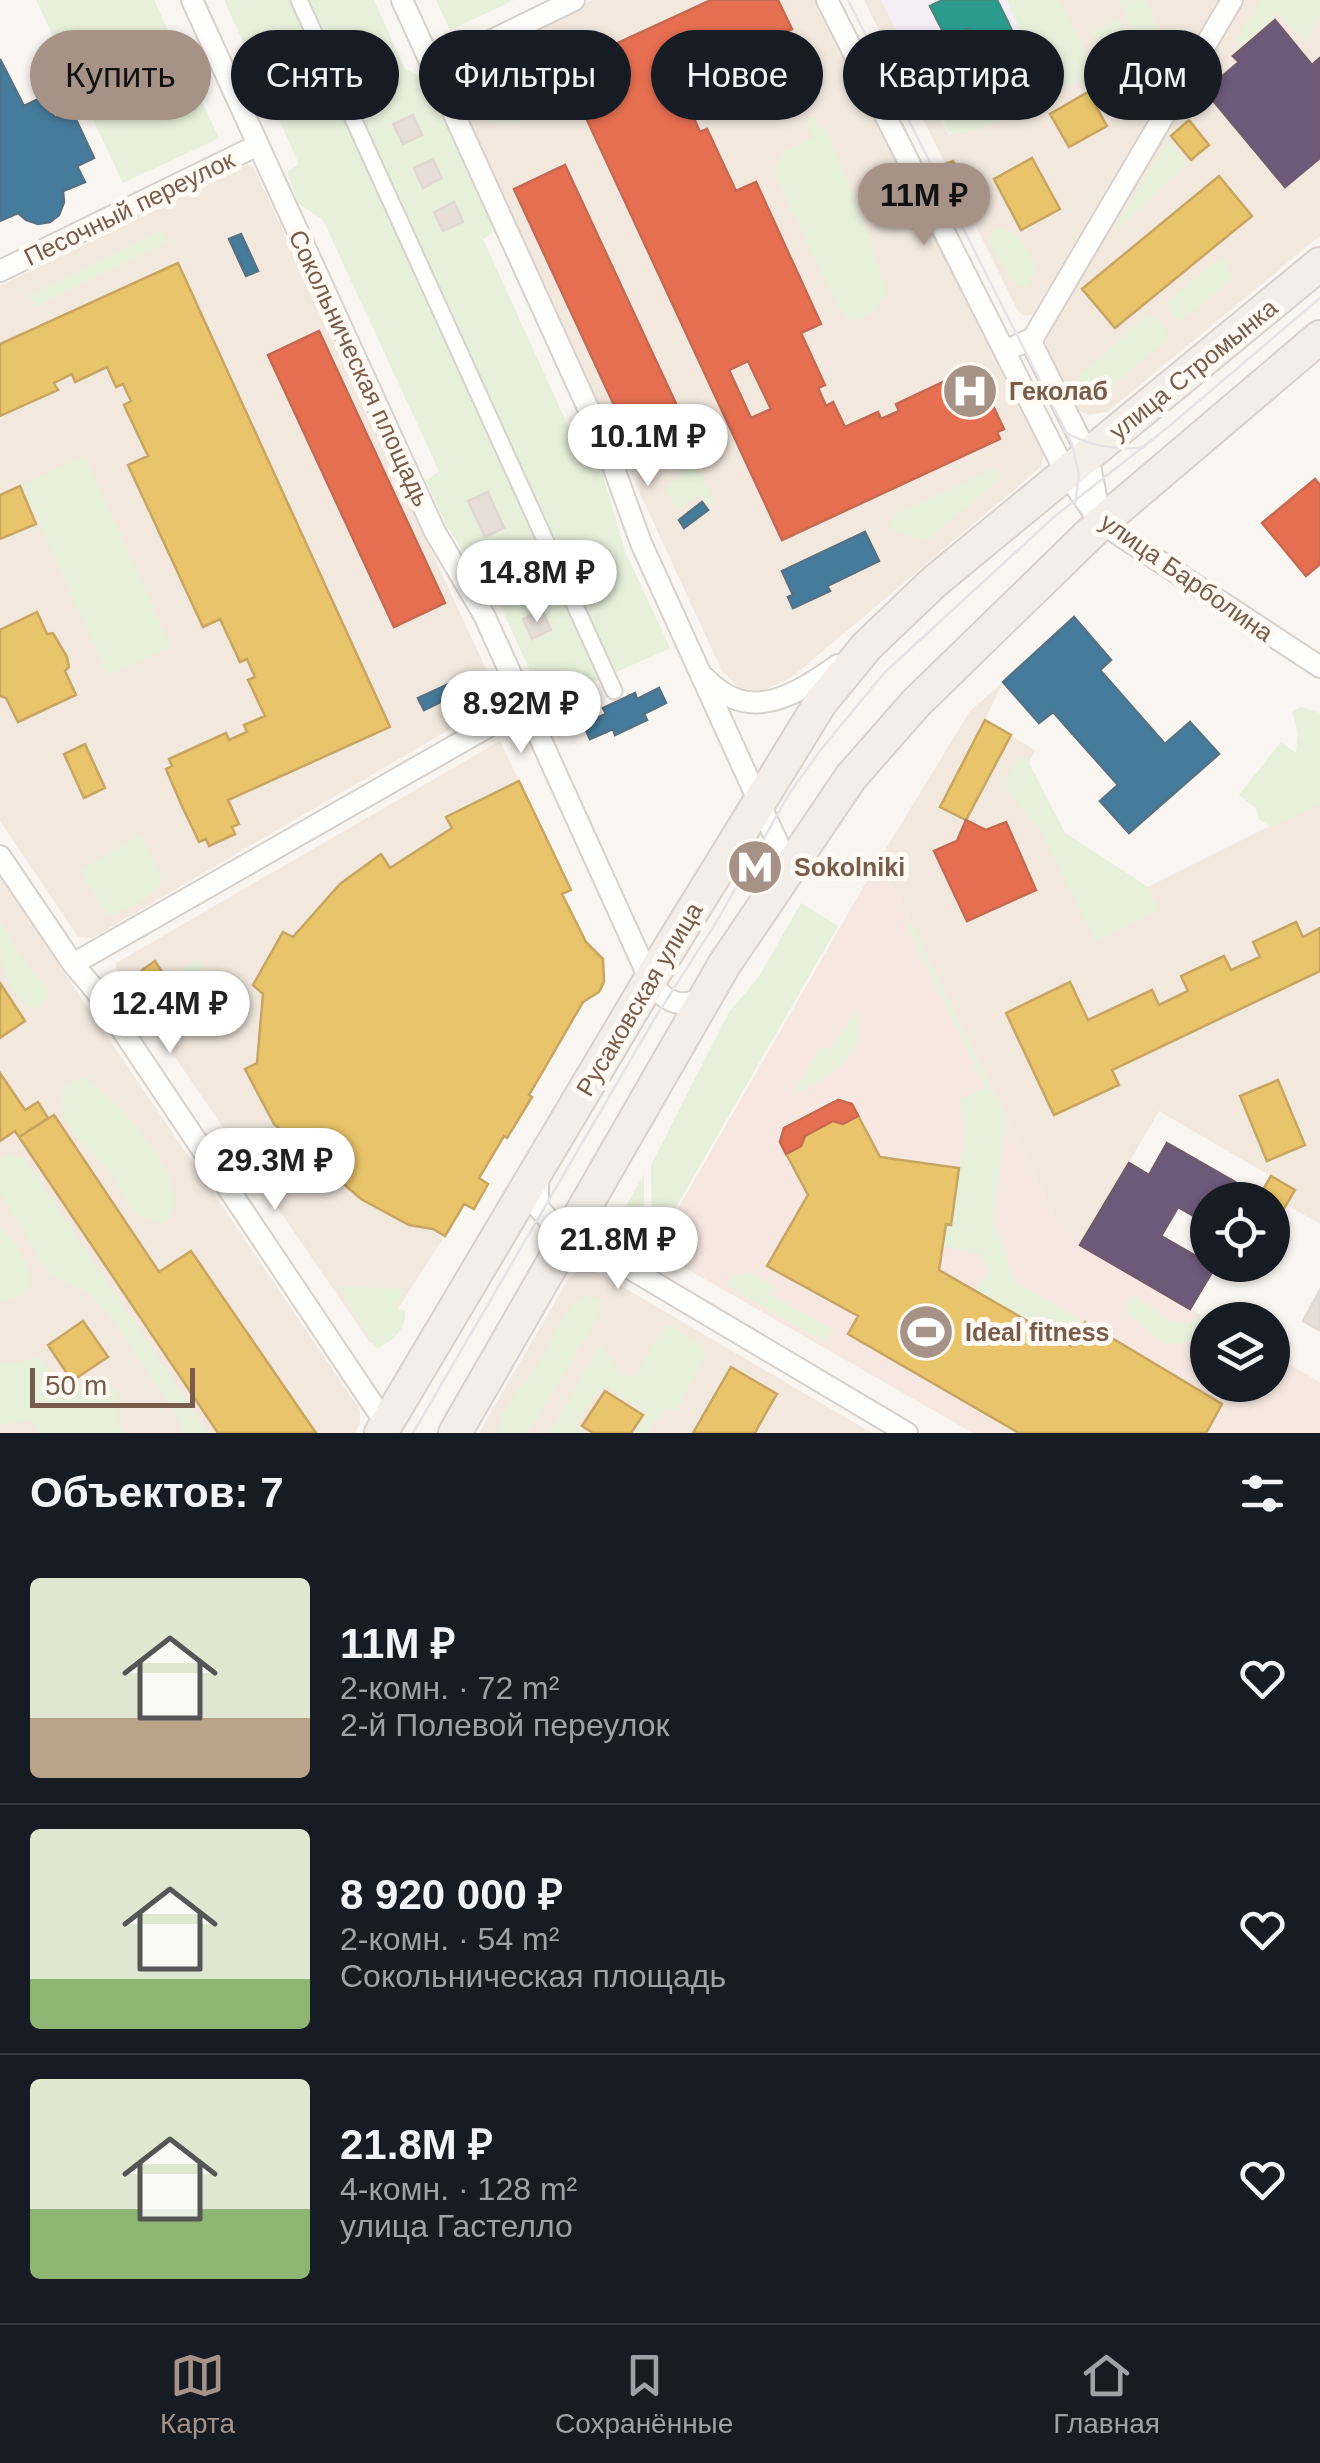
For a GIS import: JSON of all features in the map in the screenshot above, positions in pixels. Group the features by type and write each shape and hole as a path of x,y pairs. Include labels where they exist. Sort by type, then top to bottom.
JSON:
{"main road":[{"name":"улица Стромынка","path":"1077,464 1320,264"},
{"path":"455,1433 708,992 852,777 916,702 1101,523 1320,338"},
{"name":"Русаковская улица","path":"384,1429 808,719 867,646 934,582 1077,464"}],"street":[{"name":"Сокольническая площадь","path":"192,0 435,532 484,615 650,980"},
{"path":"299,0 614,690"},
{"path":"402,0 419,38"},
{"path":"513,30 574,0"},
{"path":"827,0 1004,352 1077,464"},
{"path":"1101,523 1033,338 1232,0"},
{"path":"456,120 608,452 641,544 790,868"},
{"name":"Песочный переулок","path":"0,272 258,145"},
{"path":"1004,352 1033,338"},
{"name":"улица Барболина","path":"1101,523 1320,668"},
{"path":"700,673 729,696 756,703 774,702 805,688 867,646"},
{"path":"73,964 526,705"},
{"path":"0,856 96,992 384,1429"},
{"path":"650,980 662,996 676,1004 692,1002 708,992"},
{"path":"540,1165 538,1207 550,1221 907,1433"}],"shaded area":[{"path":"592,0 821,0 843,44 843,120 881,120 1045,450 1041,467 792,677 762,691 739,688 722,671 468,120 631,120 631,30 531,30"},
{"path":"864,0 1218,0 1200,30 1084,30 1084,120 1147,120 1032,315 1024,316 1018,311 923,120 1064,120 1064,30 879,30"},
{"path":"881,0 1025,0 1040,30 896,30"},
{"path":"1244,0 1320,0 1320,236 1107,412 1087,415 1076,408 1047,355 1047,334 1173,120 1222,120 1222,37"},
{"path":"941,120 979,120 949,135"},
{"path":"247,164 253,167 267,196 499,697 495,703 92,938 78,937 0,821 0,286"},
{"path":"1003,682 985,720 1035,750 1019,783 1053,825 1148,887 1278,822 1320,770 1320,1224 1290,1207 1295,1190 1290,1182 1281,1182 1159,1111 1080,1245 1060,1228 898,895 876,865 970,711"},
{"path":"500,741 571,890 563,894 586,942 603,959 604,982 599,992 583,1002 529,1094 532,1097 479,1178 488,1184 474,1209 464,1205 377,1342 370,1343 117,972 116,963"},
{"path":"876,865 898,895 1060,1228 1080,1245 1190,1309 1190,1402 1290,1402 1290,1365 1320,1382 1320,1433 973,1433 654,1250"},
{"path":"0,878 360,1410 355,1433 0,1433"},
{"path":"584,1267 872,1433 479,1433 569,1278"}],"green space":[{"path":"36,0 154,0 168,30 50,30"},
{"path":"224,0 374,0 387,30 238,30"},
{"path":"436,0 514,0 450,30"},
{"path":"1007,0 1058,0 1084,50 1083,84 1064,85 1064,30 1020,30"},
{"path":"1119,0 1146,0 1157,30 1131,30"},
{"path":"1261,0 1320,0 1320,16 1307,42 1276,11 1271,21 1242,43 1236,41"},
{"path":"1118,19 1124,30 1097,30"},
{"path":"399,56 405,69 419,76 419,120 447,120 495,228 483,239 568,426 587,433 625,551 670,648 545,704 501,607 447,527 426,481 439,471 323,220 298,203 287,172 299,164 279,120 399,120"},
{"path":"93,120 210,120 219,138 123,183"},
{"path":"493,120 518,120 518,125"},
{"path":"816,120 828,133 886,289 873,312 855,320 848,320 839,308 774,173 783,151 814,138 807,121"},
{"path":"943,120 997,120 963,133 948,132"},
{"path":"1168,140 1188,163 1120,227 1117,224"},
{"path":"996,227 1016,236 1034,263 1037,270 1025,288 1017,285 995,255 989,240"},
{"path":"162,230 168,242 35,307 29,295"},
{"path":"1225,260 1232,279 1185,318 1177,319 1169,310 1169,300 1216,261"},
{"path":"1148,315 1162,324 1168,339 1101,395 1087,394 1079,375"},
{"path":"85,456 171,647 108,675 22,485"},
{"path":"693,465 701,470 714,504 711,507 701,495 677,510 665,486 681,477 679,470"},
{"path":"994,468 1000,474 999,480 927,540 895,532 891,520 894,515"},
{"path":"1301,707 1320,713 1320,804 1271,827 1239,795 1281,742 1296,753 1298,733 1292,711"},
{"path":"1026,757 1065,833 1148,887 1159,909 1096,941 1041,831 1008,790 1006,783 1015,761"},
{"path":"141,834 162,879 147,897 108,917 80,870"},
{"path":"801,903 838,926 652,1249 651,1165 729,1012 758,978"},
{"path":"0,919 17,951 48,990 39,1006 31,1009 8,979 2,958"},
{"path":"911,922 1006,1117 994,1220 1014,1281 1085,1322 1071,1346 976,1292 988,1271 981,1254 943,1247 946,1224 952,1224 965,1132 960,1100 985,1088 907,926"},
{"path":"198,958 223,998 200,1013 175,973"},
{"path":"856,1009 860,1026 852,1053 832,1073 792,1095 820,1047 831,1049"},
{"path":"82,1077 132,1122 164,1167 173,1189 174,1208 164,1223 133,1209 105,1166 72,1131 63,1112 63,1087"},
{"path":"8,1155 24,1158 208,1433 182,1433 179,1419 120,1330 90,1294 50,1275 0,1192 0,1159"},
{"path":"644,1174 644,1248 614,1228"},
{"path":"0,1225 23,1258 30,1277 24,1293 0,1303"},
{"path":"751,1273 776,1287 772,1295 832,1329 825,1342 727,1286 733,1276"},
{"path":"337,1286 406,1289 395,1307 405,1311 401,1329 389,1341 375,1347"},
{"path":"1133,1295 1168,1318 1190,1322 1190,1342 1165,1344 1127,1314 1127,1300"},
{"path":"586,1296 600,1299 597,1319 528,1433 498,1433 506,1409 539,1364 562,1320"},
{"path":"666,1324 703,1347 706,1355 676,1410 664,1409 648,1433 637,1433 646,1412 608,1387 599,1390 577,1423 585,1433 550,1433 601,1343 621,1376 630,1377 637,1374"},
{"path":"38,1357 70,1390 106,1383 118,1392 118,1422 124,1433 40,1433 32,1420 0,1425 0,1363 13,1364"}],"building: Жильё":[{"path":"1084,94 1084,120 1104,120 1107,126 1069,147 1053,120 1064,120 1064,106"},
{"path":"1189,120 1209,145 1191,160 1171,136"},
{"path":"1032,158 1060,209 1021,230 994,179"},
{"path":"953,161 967,188 959,192 945,164"},
{"path":"1219,176 1252,216 1115,328 1082,289"},
{"path":"178,263 390,727 228,800 239,824 232,827 235,834 209,846 206,839 199,842 181,804 166,769 172,766 169,759 226,733 229,740 247,732 244,725 265,716 248,680 255,677 247,659 240,662 220,619 203,627 128,465 148,456 124,405 131,401 123,384 116,387 107,367 75,382 72,374 54,383 58,390 0,416 0,344"},
{"path":"20,486 36,524 0,539 0,495"},
{"path":"37,612 47,634 53,633 67,657 69,667 65,671 76,695 18,722 6,698 0,696 0,630"},
{"path":"985,720 1011,735 966,820 940,807"},
{"path":"85,744 105,788 84,798 64,754"},
{"path":"519,781 571,890 562,894 586,942 603,959 604,982 599,992 583,1002 529,1095 532,1097 479,1178 488,1184 474,1209 464,1204 445,1236 433,1229 409,1225 361,1199 274,1124 245,1069 257,1063 263,994 253,985 283,932 293,937 340,884 381,854 390,868 452,828 446,817"},
{"path":"1296,922 1303,937 1320,928 1320,971 1112,1070 1119,1085 1054,1115 1006,1013 1070,982 1088,1020 1152,990 1159,1005 1188,991 1181,976 1224,956 1231,970 1260,957 1253,942"},
{"path":"155,961 173,989 160,998 142,970"},
{"path":"0,983 25,1021 0,1038"},
{"path":"0,1073 25,1110 38,1102 48,1118 19,1137 15,1131 0,1141"},
{"path":"1278,1080 1305,1145 1267,1161 1240,1096"},
{"path":"838,1100 852,1104 880,1157 959,1168 951,1225 946,1224 939,1270 1071,1346 1085,1322 1190,1385 1190,1402 1222,1404 1206,1433 1019,1433 848,1334 858,1316 767,1266 808,1195 780,1142 784,1128"},
{"path":"54,1115 159,1272 191,1251 316,1433 218,1433 19,1137"},
{"path":"83,1321 108,1357 72,1381 48,1345"},
{"path":"731,1367 777,1394 755,1433 693,1433"},
{"path":"605,1391 643,1415 631,1433 593,1433 582,1426"}],"building: Торговля":[{"path":"711,0 778,0 792,29 651,30 651,120 695,120 700,132 707,129 736,191 756,182 821,324 801,333 825,385 818,388 826,406 833,402 845,427 878,412 881,419 899,411 896,404 968,370 972,377 978,374 1004,429 997,432 1000,439 782,540 587,120 631,120 631,37","holes":["748,361 771,409 751,418 729,370"]},
{"path":"565,165 692,438 640,461 514,189"},
{"path":"319,331 445,603 394,627 268,355"},
{"path":"1315,479 1320,485 1320,564 1306,576 1262,523"},
{"path":"966,820 986,830 1006,822 1036,890 967,921 934,851 957,841"},
{"path":"838,1100 852,1104 858,1116 843,1124 833,1121 805,1136 801,1146 786,1154 780,1142 784,1128"}],"building: Офисы":[{"path":"1275,20 1312,65 1320,58 1320,158 1285,187 1222,111 1222,76 1239,62 1233,56"},
{"path":"1167,1143 1235,1182 1190,1182 1190,1214 1178,1207 1161,1236 1190,1253 1190,1282 1206,1282 1194,1302 1190,1302 1190,1309 1080,1245 1129,1163 1149,1175"}],"building: Школы":[{"path":"943,0 997,0 1012,30 942,30 930,6"}],"building: Учреждения":[{"path":"0,59 24,106 30,103 30,120 76,120 94,158 77,166 85,182 63,191 59,215 50,222 38,224 18,213 0,221"},
{"path":"241,234 258,271 246,276 229,239"},
{"path":"702,502 708,510 684,528 679,520"},
{"path":"865,532 879,561 793,608 788,597 793,595 782,571"},
{"path":"1074,617 1111,660 1100,670 1165,744 1190,722 1219,754 1129,833 1100,801 1118,785 1053,712 1039,723 1003,682"},
{"path":"455,681 461,692 424,710 418,698"},
{"path":"659,688 666,703 644,714 647,720 615,735 613,729 590,739 583,724 606,714 603,708 635,693 637,699"}],"building: Прочее":[{"path":"413,115 422,135 403,144 393,124"},
{"path":"433,159 442,178 423,188 414,168"},
{"path":"454,202 463,222 443,231 434,212"},
{"path":"488,492 504,528 485,537 468,501"},
{"path":"542,610 551,630 532,639 523,619"},
{"path":"1319,1292 1320,1328 1319,1330 1303,1321"}],"tram line":[{"path":"848,0 1072,444 1079,475 1075,505"},
{"path":"413,1433 655,1018 717,921 789,794 819,752 884,673 1054,517 1167,428 1320,298"},
{"path":"1063,431 1102,446 1145,447"}],"place":[{"name":"Геколаб","path":"970,391"},
{"name":"Sokolniki","path":"755,867"},
{"name":"Ideal fitness","path":"926,1332"}]}
